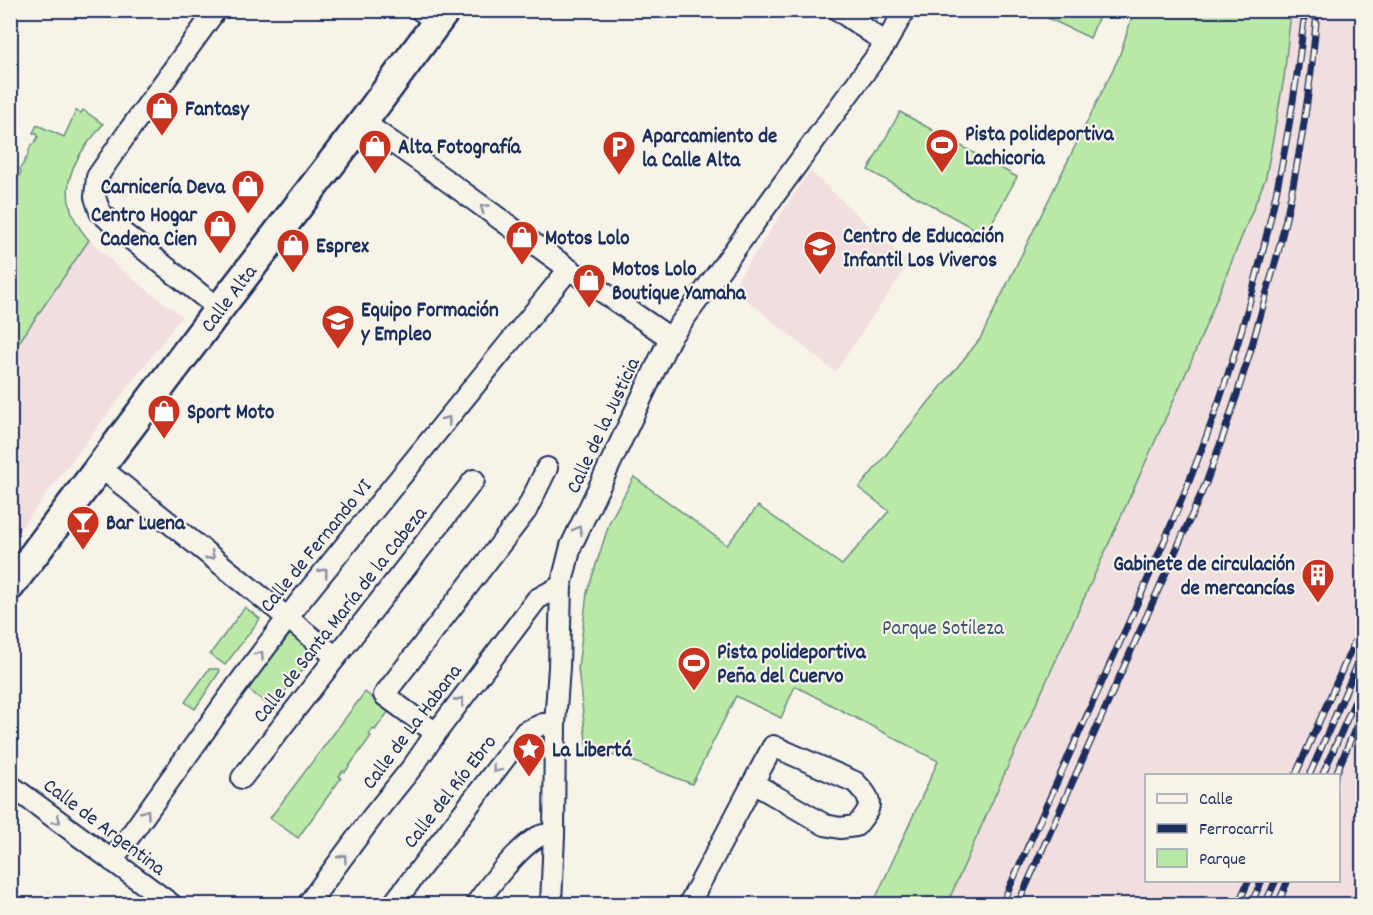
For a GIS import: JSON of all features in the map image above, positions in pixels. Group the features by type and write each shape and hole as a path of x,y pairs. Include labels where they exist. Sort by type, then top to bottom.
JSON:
{"street":[{"path":"216,10 97,177 95,197 100,212 122,232 219,309"},
{"path":"838,10 885,43"},
{"name":"Calle de la Justicia","path":"551,904 561,586 571,546 670,338 885,43 905,10"},
{"name":"Calle Alta","path":"10,586 363,122 434,14"},
{"path":"363,122 670,338"},
{"name":"Calle de Fernando VI","path":"112,861 288,617 569,269"},
{"path":"100,467 336,657"},
{"path":"436,733 384,695 526,511 548,468"},
{"name":"Calle de Santa María de la Cabeza","path":"242,778 474,480"},
{"name":"Calle de La Habana","path":"308,904 537,599 561,586"},
{"name":"Calle del Río Ebro","path":"393,904 525,732 543,724 555,724"},
{"path":"689,904 753,783 773,746 855,782 865,792 869,801 869,811 856,826 840,828 825,825 753,783"},
{"name":"Calle de Argentina","path":"10,785 171,904"},
{"path":"476,904 518,852 541,835 554,835"}],"shaded area":[{"path":"1291,11 1362,11 1362,904 947,904 1191,362 1266,177 1284,78"},
{"name":"Centro de Educación Infantil Los Viveros","path":"810,171 909,263 835,372 732,288"},
{"path":"89,240 117,267 182,316 11,541 11,354"}],"green space":[{"path":"1101,10 1090,38 1033,11"},
{"name":"Parque Sotileza","path":"1134,11 1291,11 1284,78 1266,177 1191,362 947,904 873,904 938,761 795,686 781,718 736,696 692,784 622,757 587,751 578,668 587,593 610,521 634,477 727,545 758,506 842,565 889,511 859,488 980,339 1119,57"},
{"path":"83,110 103,124 81,153 69,180 71,211 89,240 11,354 10,226 13,219 11,190 21,172 20,169 31,145 38,137 33,133 37,125 64,137 76,111 81,113"},
{"name":"Pista polideportiva Lachicoria","path":"900,112 1017,177 985,235 868,170"},
{"path":"245,607 260,619 225,665 210,654"},
{"path":"291,633 315,654 272,708 248,689"},
{"path":"209,669 220,671 195,709 185,702"},
{"path":"365,692 389,711 375,730 373,729 369,734 371,736 345,772 343,771 339,776 341,778 298,838 270,818"}],"railway":[{"path":"1002,904 1156,561 1217,406 1242,330 1266,239 1293,102 1305,10"},
{"path":"1018,904 1206,483 1244,373 1277,256 1293,183 1304,126 1317,10"},
{"path":"1296,774 1362,625"},
{"path":"1310,774 1362,654"},
{"path":"1323,774 1362,685"},
{"path":"1336,774 1362,713"},
{"path":"1238,904 1248,882"},
{"path":"1251,904 1261,882"},
{"path":"1265,904 1275,882"},
{"path":"1278,904 1287,882"}],"place":[{"name":"Fantasy","path":"162,137"},
{"name":"Pista polideportiva Lachicoria","path":"942,174"},
{"name":"Alta Fotografía","path":"375,175"},
{"name":"Aparcamiento de la Calle Alta","path":"619,176"},
{"name":"Carnicería Deva","path":"248,215"},
{"name":"Centro Hogar Cadena Cien","path":"220,255"},
{"name":"Motos Lolo","path":"522,266"},
{"name":"Esprex","path":"293,274"},
{"name":"Centro de Educación Infantil Los Viveros","path":"820,276"},
{"name":"Motos Lolo Boutique Yamaha","path":"589,309"},
{"name":"Equipo Formación y Empleo","path":"338,350"},
{"name":"Sport Moto","path":"164,440"},
{"name":"Bar Luena","path":"83,551"},
{"name":"Gabinete de circulación de mercancías","path":"1318,604"},
{"name":"Pista polideportiva Peña del Cuervo","path":"694,692"},
{"name":"La Libertá","path":"529,778"}]}
